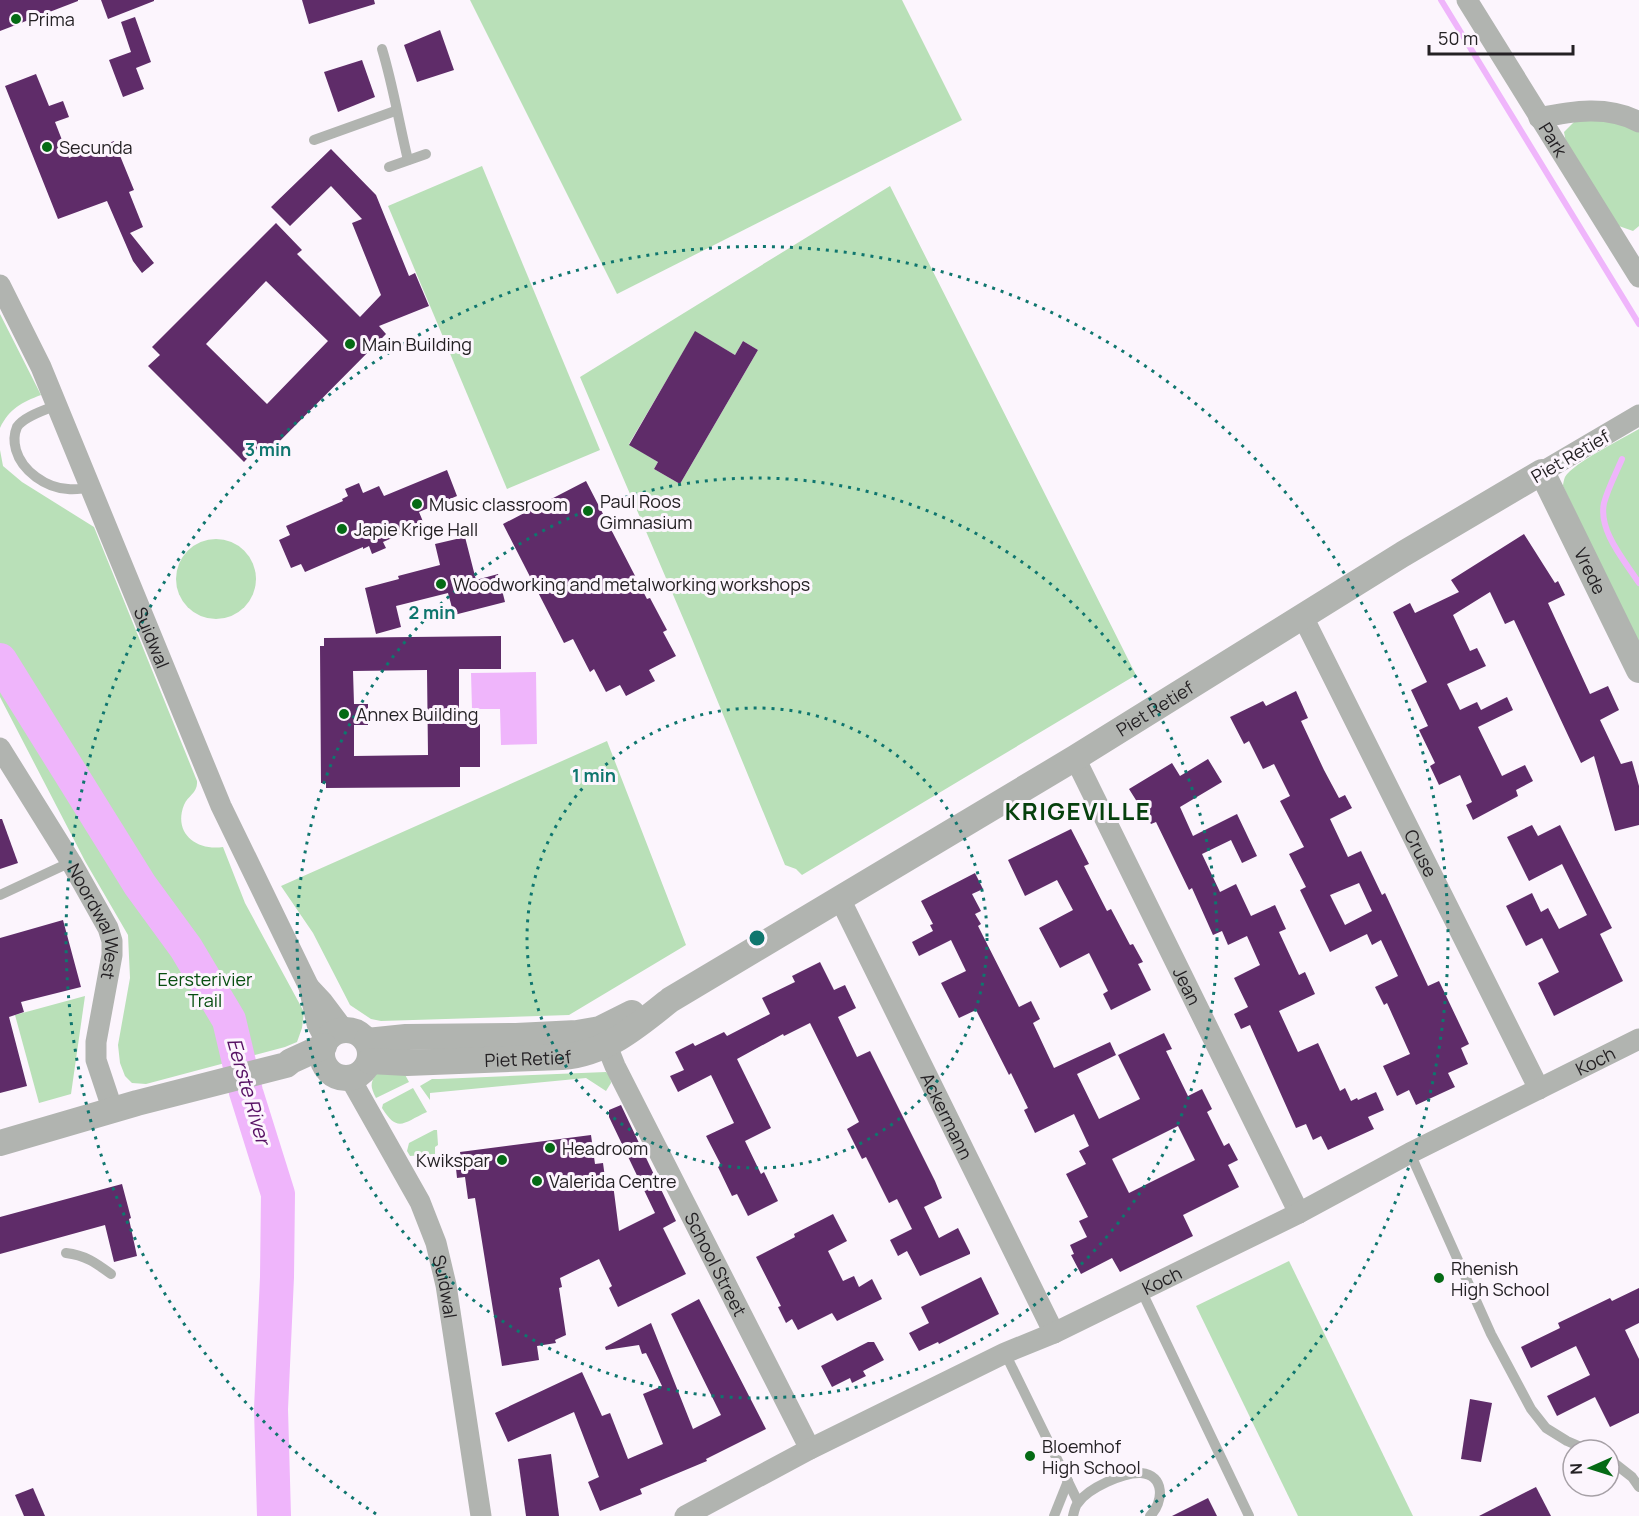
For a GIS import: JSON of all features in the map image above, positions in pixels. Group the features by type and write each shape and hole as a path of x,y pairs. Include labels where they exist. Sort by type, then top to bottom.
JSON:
{"street":[{"name":"Park","path":"1468,0 1539,118 1636,260"},
{"path":"1539,118 1567,112 1595,111 1614,112 1629,116 1639,122"},
{"name":"Suidwal","path":"0,285 34,350 221,806 309,987 317,1024 420,1202 436,1243 446,1285 481,1516"},
{"name":"Piet Retief","path":"368,1051 406,1037 578,1034 603,1037 645,1007 670,1000 796,923 840,899 1075,758 1403,554 1639,415"},
{"name":"Vrede","path":"1542,472 1639,670"},
{"name":"Cruse","path":"1303,617 1539,1089"},
{"name":"Noordwal West","path":"0,748 71,862 108,928 112,941 108,981 96,1042 96,1060 113,1111"},
{"name":"Jean","path":"1075,758 1299,1213"},
{"name":"Ackermann","path":"840,899 1054,1333"},
{"path":"0,1143 219,1082 286,1065 290,1067 334,1053 357,1033 368,1051 365,1069 358,1075 334,1053"},
{"name":"School Street","path":"603,1037 626,1087 810,1449"},
{"name":"Koch","path":"685,1516 810,1449 1299,1213 1410,1153 1639,1039"}],"lane":[{"path":"382,49 391,79 408,160"},
{"path":"314,140 396,111"},
{"path":"390,167 426,154"},
{"path":"57,405 37,413 18,426 15,446 19,459 28,471 41,480 66,489 92,488"},
{"path":"0,895 71,862"},
{"path":"1410,1153 1491,1334 1531,1409 1546,1428 1562,1438"},
{"path":"66,1253 79,1254 91,1259 111,1274"},
{"path":"1141,1290 1249,1516"},
{"path":"1005,1353 1078,1502"},
{"path":"1621,1468 1632,1477 1639,1487"},
{"path":"1073,1516 1078,1502 1120,1476 1142,1473 1150,1476 1157,1483 1162,1494 1158,1506 1150,1516"},
{"path":"1054,1516 1068,1481"}],"green space":[{"path":"470,0 902,0 962,120 617,294"},
{"path":"1578,118 1601,118 1639,131 1639,226 1633,231 1616,225 1566,143 1564,132"},
{"path":"482,166 600,450 507,489 388,206"},
{"path":"890,186 1136,675 802,875 796,869 785,865 580,377","holes":["695,332 735,355 743,341 758,350 680,484 654,469 658,462 629,444"]},
{"path":"0,314 41,395 17,407 0,428"},
{"path":"1639,429 1639,648 1563,486 1565,477 1578,465"},
{"name":"Eersterivier Trail","path":"0,450 3,466 22,482 94,527 197,781 196,788 184,805 181,815 184,832 196,843 223,847 245,903 304,1012 297,1042 146,1084 132,1083 125,1076 120,1063 118,1045 130,978 128,935 85,861 0,697"},
{"path":"216,539 231,542 244,551 253,564 256,579 253,594 244,607 231,616 216,619 201,616 188,607 179,594 176,579 179,564 188,551 201,542"},
{"path":"607,741 686,945 569,1015 381,1021 371,1019 350,1005 313,933 281,886"},
{"path":"85,996 71,1094 39,1103 15,1015"},
{"path":"403,1071 409,1082 376,1098 372,1086 377,1073"},
{"path":"606,1072 610,1076 611,1083 606,1091 586,1078 430,1093 430,1100 420,1086 432,1079"},
{"path":"413,1088 427,1112 402,1124 393,1121 382,1108 383,1104"},
{"path":"437,1130 438,1145 435,1147 435,1154 410,1156 407,1151 409,1143"},
{"path":"1289,1261 1413,1516 1298,1516 1196,1306"}],"shaded area":[{"path":"536,672 537,744 501,745 500,709 472,709 471,673"}],"building":[{"name":"Prima","path":"0,0 78,0 78,1 0,31"},
{"path":"101,0 154,0 154,1 108,19"},
{"path":"302,0 374,0 375,4 309,24"},
{"path":"135,17 151,62 136,68 144,89 123,97 109,60 131,52 121,22"},
{"path":"440,30 454,70 417,82 404,45"},
{"path":"362,60 375,97 338,112 324,72"},
{"name":"Secunda","path":"36,74 49,106 63,101 69,117 55,122 69,158 114,141 134,190 129,192 143,227 130,233 154,263 142,273 133,261 107,201 58,219 5,86"},
{"name":"Main Building","path":"331,149 376,195 409,276 415,273 429,306 379,326 386,334 263,458 255,450 244,462 148,366 160,355 152,347 276,223 302,250 297,254 360,317 381,295 352,223 362,219 331,186 290,226 271,207","holes":["266,281 328,341 267,404 206,344"]},
{"path":"695,331 735,355 743,341 758,350 680,484 654,469 658,462 629,445"},
{"name":"Japie Krige Hall","path":"447,470 457,496 419,512 424,524 383,542 386,548 372,554 369,546 363,549 363,547 305,572 301,564 291,568 279,540 290,535 286,526 343,501 342,499 348,496 345,489 359,483 363,493 379,486 384,496"},
{"path":"586,481 647,599 650,598 667,630 663,632 676,656 649,670 655,681 626,696 620,685 606,692 594,669 590,672 573,639 564,643 503,524"},
{"path":"1524,534 1555,583 1558,581 1565,595 1548,603 1590,694 1608,686 1619,710 1600,720 1621,764 1632,761 1639,786 1639,825 1615,831 1594,756 1581,763 1514,620 1505,624 1490,592 1453,615 1470,651 1477,648 1486,666 1447,684 1460,710 1477,702 1481,710 1507,697 1513,710 1478,727 1502,776 1525,765 1533,781 1516,790 1518,796 1473,820 1466,805 1472,802 1460,775 1439,785 1430,766 1435,763 1419,730 1428,726 1411,690 1427,682 1393,612 1410,603 1415,613 1459,592 1451,580"},
{"name":"Woodworking and metalworking workshops","path":"465,537 476,580 498,574 505,602 454,615 448,593 396,606 401,627 376,634 365,588 440,565 435,544"},
{"name":"Annex Building","path":"501,636 501,669 459,669 459,724 480,724 480,767 460,767 460,787 326,788 326,783 321,783 320,646 324,646 324,638","holes":["427,670 428,755 354,756 354,725 368,725 368,704 354,704 353,671"]},
{"path":"1296,691 1308,718 1301,721 1324,770 1339,798 1345,795 1352,808 1330,819 1348,857 1361,851 1382,895 1385,893 1428,986 1439,981 1469,1044 1461,1048 1468,1064 1448,1073 1455,1087 1416,1105 1409,1090 1397,1096 1383,1066 1410,1054 1387,1003 1384,1005 1375,987 1398,976 1381,940 1372,945 1367,934 1330,952 1300,890 1306,887 1289,854 1304,847 1280,801 1290,796 1274,764 1263,769 1249,741 1244,744 1230,717 1263,701 1266,706","holes":["1359,883 1372,911 1345,925 1330,895"]},
{"path":"1208,759 1222,782 1180,807 1193,836 1237,814 1257,856 1242,863 1231,840 1202,854 1220,892 1236,884 1251,916 1275,905 1286,929 1279,932 1299,975 1305,972 1315,994 1279,1011 1298,1052 1318,1043 1340,1091 1345,1088 1351,1101 1376,1092 1384,1110 1368,1117 1374,1129 1328,1150 1321,1136 1313,1140 1306,1124 1296,1128 1250,1025 1241,1029 1234,1014 1248,1007 1234,978 1260,965 1247,936 1228,945 1222,931 1213,935 1192,888 1189,890 1156,822 1151,824 1129,789 1172,763 1180,776"},
{"path":"0,819 2,819 18,863 0,869"},
{"path":"1532,825 1538,836 1560,825 1612,928 1600,934 1623,981 1554,1016 1538,983 1559,972 1542,938 1526,946 1506,906 1532,893 1541,912 1548,908 1559,929 1587,915 1562,864 1529,881 1507,837"},
{"path":"1071,829 1089,864 1084,866 1107,911 1111,909 1130,945 1133,944 1143,962 1138,964 1151,990 1111,1010 1103,994 1108,991 1089,953 1060,968 1039,928 1073,910 1057,880 1025,896 1008,860"},
{"path":"975,873 983,889 972,894 981,911 975,914 981,924 978,926 1019,1007 1031,1001 1040,1019 1033,1023 1054,1068 1110,1042 1116,1055 1077,1074 1099,1119 1140,1099 1118,1055 1164,1033 1172,1049 1166,1051 1188,1096 1202,1089 1212,1109 1207,1112 1224,1146 1229,1143 1238,1160 1228,1165 1239,1187 1183,1215 1193,1236 1120,1272 1112,1258 1081,1274 1071,1255 1074,1254 1070,1245 1087,1237 1079,1221 1088,1217 1066,1174 1086,1164 1079,1151 1089,1146 1074,1114 1035,1133 1024,1110 1028,1108 976,1010 959,1018 941,983 966,971 951,940 919,956 912,942 933,931 930,925 933,924 921,901","holes":["1178,1126 1195,1160 1129,1193 1112,1159"]},
{"path":"63,920 81,987 21,1002 24,1012 9,1017 27,1086 0,1093 0,938"},
{"path":"820,962 834,990 845,985 856,1008 838,1017 857,1057 870,1051 935,1181 942,1198 924,1207 939,1238 958,1228 970,1252 970,1254 920,1276 907,1251 898,1256 890,1240 912,1229 897,1199 889,1203 866,1157 862,1159 847,1129 859,1122 810,1023 784,1036 783,1034 737,1059 771,1128 745,1141 761,1174 764,1172 778,1201 748,1216 737,1194 732,1196 718,1167 721,1165 706,1136 734,1123 711,1075 678,1092 670,1076 684,1070 675,1052 693,1043 695,1046 724,1032 727,1036 770,1014 762,998 795,982 792,976"},
{"path":"621,1105 676,1221 663,1228 686,1274 618,1307 609,1288 612,1286 599,1259 560,1278 562,1287 559,1288 566,1335 555,1340 556,1343 537,1346 539,1360 502,1366 475,1198 468,1199 465,1177 457,1178 455,1159 461,1158 460,1152 591,1135 595,1164 603,1163 606,1185 613,1184 619,1231 655,1213 609,1117 609,1110"},
{"path":"122,1184 131,1218 129,1219 137,1256 114,1262 105,1225 0,1254 0,1217"},
{"path":"833,1214 847,1241 828,1251 843,1281 854,1276 859,1287 872,1279 882,1299 837,1321 832,1313 798,1330 792,1319 786,1323 778,1307 781,1306 756,1257"},
{"path":"981,1277 999,1314 939,1344 938,1342 919,1351 909,1333 929,1323 921,1307"},
{"path":"1639,1288 1639,1323 1625,1330 1639,1359 1639,1413 1610,1427 1595,1397 1557,1416 1547,1396 1590,1375 1576,1346 1531,1368 1521,1347 1560,1328 1558,1323 1610,1298 1612,1301"},
{"path":"699,1299 766,1429 706,1459 707,1461 640,1489 642,1494 600,1511 588,1482 599,1477 574,1412 508,1442 495,1413 582,1372 602,1416 610,1413 628,1459 663,1444 643,1394 662,1386 646,1353 642,1354 639,1345 606,1350 605,1347 651,1323 693,1429 721,1415 671,1314"},
{"path":"868,1342 874,1342 884,1360 863,1371 866,1376 852,1383 850,1378 832,1387 821,1366"},
{"path":"1470,1399 1492,1403 1481,1462 1461,1459"},
{"path":"551,1454 559,1516 526,1516 518,1459"},
{"path":"1536,1487 1551,1516 1479,1516"},
{"path":"33,1488 45,1516 24,1516 15,1495"},
{"path":"1208,1498 1217,1516 1172,1516"}],"waterway":[{"path":"1441,0 1639,324"},
{"path":"1622,459 1606,497 1603,514 1614,545 1639,583"},
{"name":"Eerste River","path":"0,660 140,885 186,948 229,1020 246,1092 278,1194 271,1409 274,1516"}],"place":[{"name":"Prima","path":"16,19"},
{"name":"Secunda","path":"47,147"},
{"name":"Main Building","path":"350,344"},
{"name":"Music classroom","path":"417,504"},
{"name":"Paul Roos Gimnasium","path":"588,511"},
{"name":"Japie Krige Hall","path":"342,529"},
{"name":"Woodworking and metalworking workshops","path":"441,584"},
{"name":"Annex Building","path":"344,714"},
{"name":"Headroom","path":"550,1148"},
{"name":"Kwikspar","path":"502,1160"},
{"name":"Valerida Centre","path":"537,1181"},
{"name":"Rhenish High School","path":"1439,1278"},
{"name":"Bloemhof High School","path":"1030,1456"}],"district":[{"name":"KRIGEVILLE","path":"1078,810"}]}
